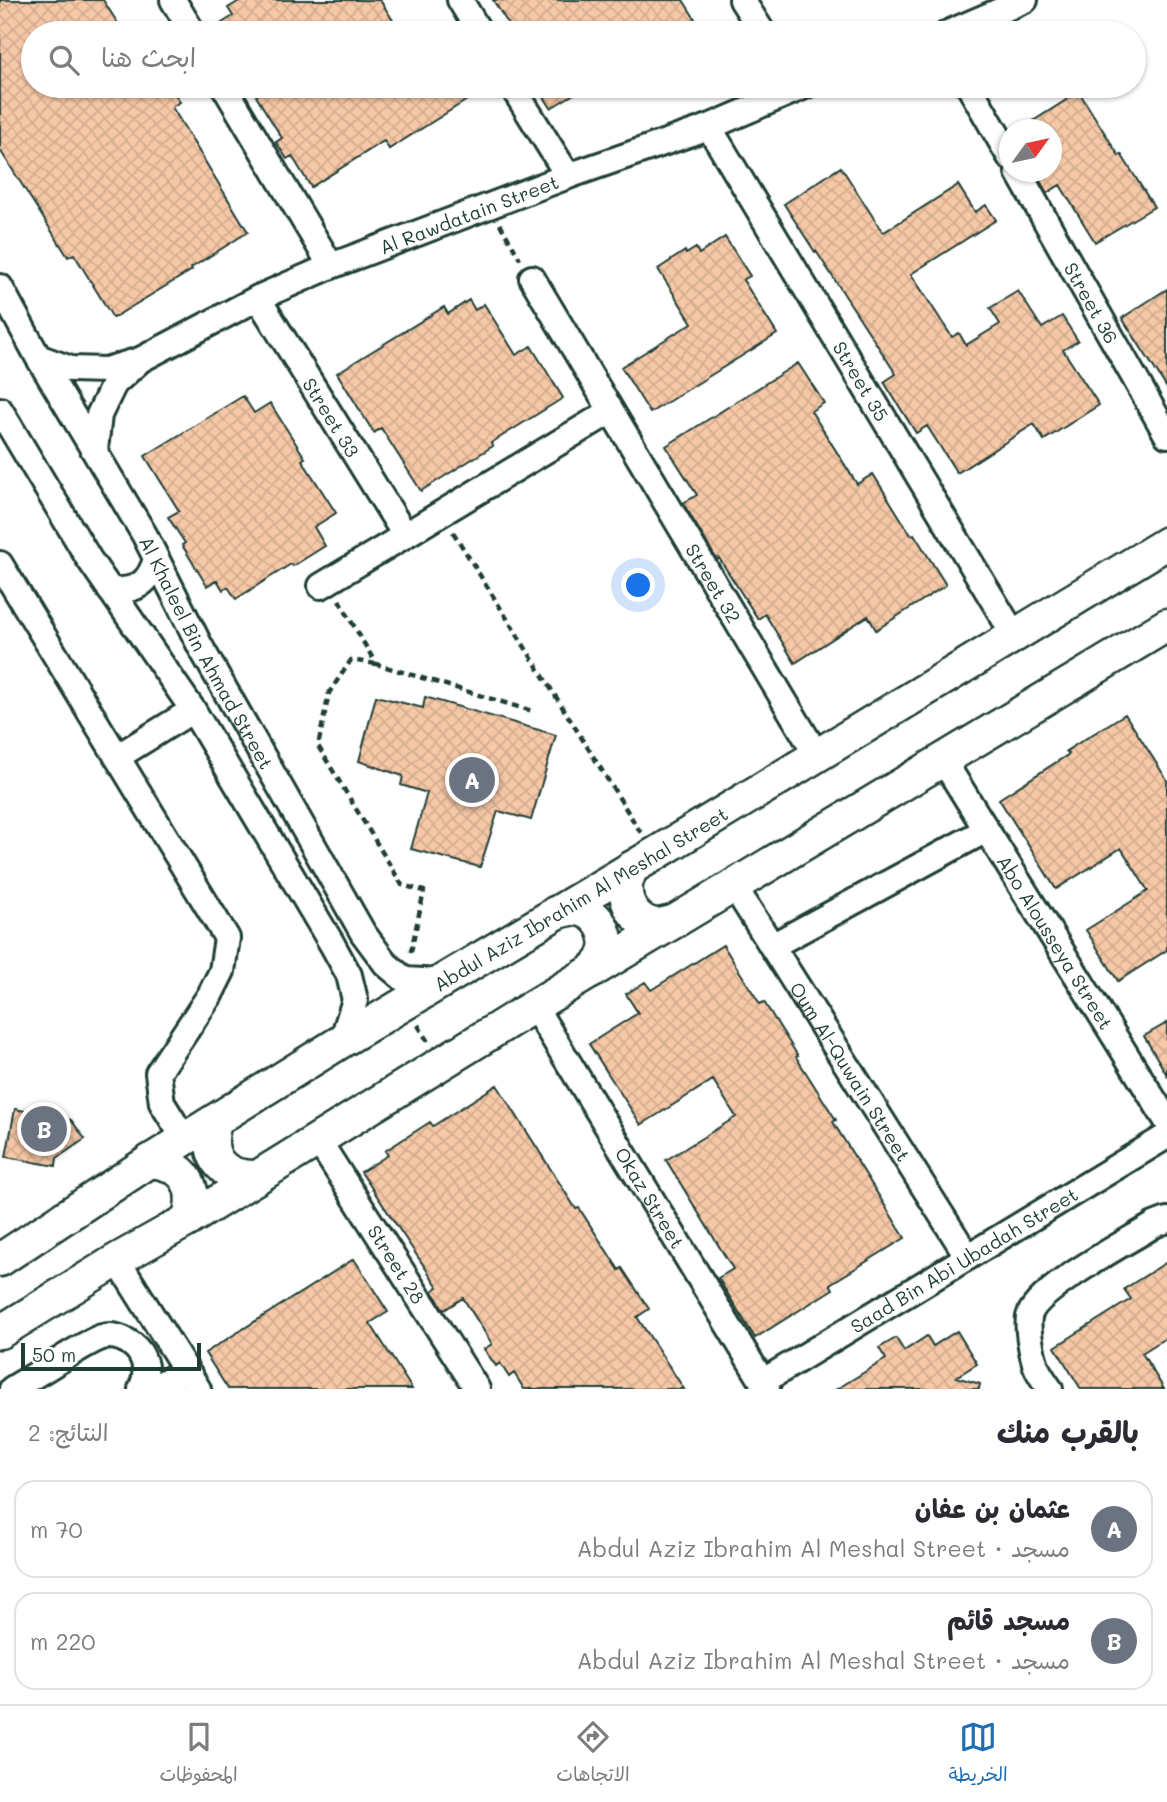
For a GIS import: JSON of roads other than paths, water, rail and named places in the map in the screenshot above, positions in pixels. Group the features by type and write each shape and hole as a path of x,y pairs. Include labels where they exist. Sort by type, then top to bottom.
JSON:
{"main road":[{"name":"Abdul Aziz Ibrahim Al Meshal Street","path":"0,1260 150,1161 342,1041 405,992 440,982 1167,543"},
{"path":"0,1332 188,1220 534,1006 1167,625"},
{"path":"643,861 626,884 626,898 633,912 644,922 659,925 673,922"},
{"path":"555,913 572,908 590,913 602,925 607,942 603,959 591,972"},
{"path":"216,1120 211,1142 218,1162 229,1172 242,1177 257,1177"},
{"path":"150,1161 171,1165 187,1179 193,1206 188,1220"}],"street":[{"path":"173,0 186,21"},
{"path":"460,0 473,21"},
{"path":"742,0 755,21"},
{"path":"976,21 1025,0"},
{"path":"231,98 331,265"},
{"path":"519,98 568,176"},
{"name":"Al Rawdatain Street","path":"38,357 71,369 106,370 140,360 258,298 331,265 568,176 709,127 774,98"},
{"path":"976,98 999,138"},
{"name":"Street 35","path":"709,127 1014,635"},
{"name":"Street 36","path":"1024,182 1167,435"},
{"name":"Street 32","path":"532,278 816,754"},
{"name":"Al Khaleel Bin Ahmad Street","path":"0,287 38,357 144,534 200,646 363,933 405,992"},
{"name":"Street 33","path":"258,298 405,535"},
{"name":"Al Rawdatain Street","path":"95,450 99,415 114,384 140,360"},
{"name":"Al Khaleel Bin Ahmad Street","path":"0,410 89,559 193,710 349,975 355,1000 342,1041"},
{"path":"324,584 611,411"},
{"path":"110,590 135,588 145,581 156,559"},
{"path":"0,564 227,937 222,971 210,995 158,1073 162,1104 185,1140"},
{"path":"117,757 193,710"},
{"name":"Abo Alousseya Street","path":"943,760 1167,1122"},
{"path":"772,946 986,830"},
{"name":"Oum Al-Quwain Street","path":"734,886 968,1257"},
{"name":"Okaz Street","path":"534,1006 764,1385"},
{"name":"Saad Bin Abi Ubadah Street","path":"764,1385 1167,1136"},
{"name":"Street 28","path":"318,1140 477,1389"},
{"path":"1050,1389 1037,1367 1030,1339 1029,1315 1042,1297 1058,1284 1154,1225 1167,1220"},
{"path":"117,1260 192,1379 152,1389"},
{"path":"12,1389 103,1337 117,1337 134,1345 142,1356 146,1370 141,1389"},
{"path":"142,1356 167,1340"}],"place":[{"name":"عثمان بن عفان","path":"472,780"},
{"name":"مسجد قائم","path":"44,1129"}]}
